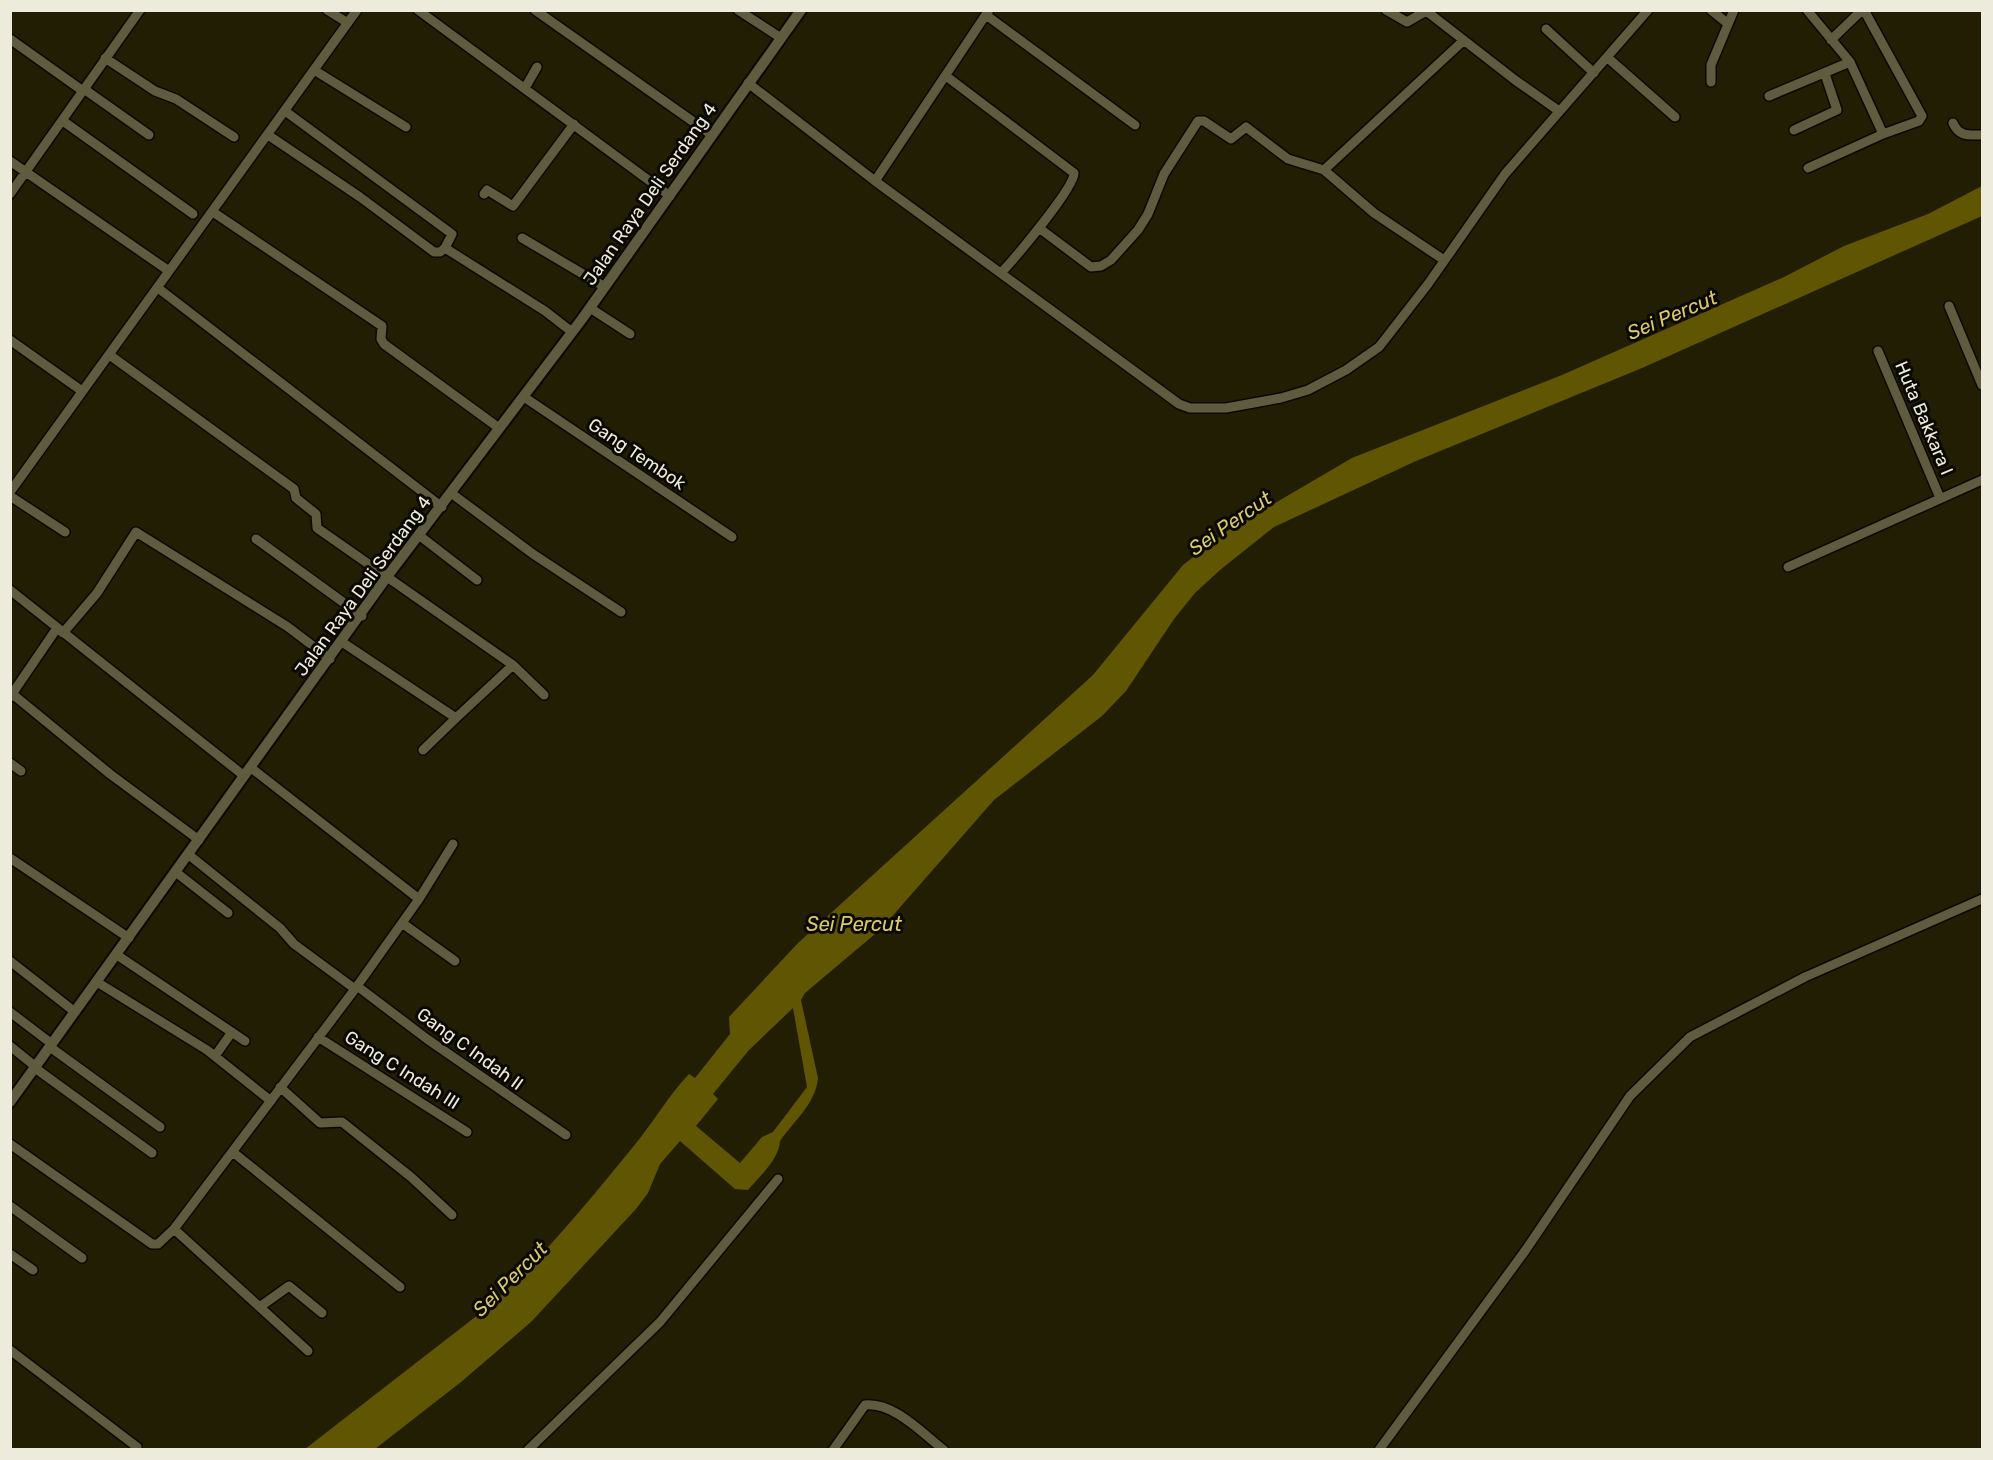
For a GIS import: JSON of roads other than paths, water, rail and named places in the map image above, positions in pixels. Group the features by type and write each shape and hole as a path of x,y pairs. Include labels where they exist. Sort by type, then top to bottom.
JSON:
{"street":[{"path":"327,10 348,23"},
{"path":"65,532 10,494 357,10"},
{"path":"418,10 670,196"},
{"path":"535,10 712,135"},
{"path":"738,10 781,38"},
{"name":"Jalan Raya Deli Serdang 4","path":"10,1102 177,873 247,771 362,616 386,578 442,507 590,308 801,10"},
{"path":"1386,10 1407,22 1426,11 1559,111"},
{"path":"746,86 1179,404 1204,409 1254,405 1308,390 1346,370 1388,337 1505,174 1648,10"},
{"path":"1711,10 1727,23"},
{"path":"1711,82 1711,65 1734,10"},
{"path":"1807,10 1850,62 1883,134"},
{"path":"1809,168 1883,134 1919,121 1922,116 1863,10 1831,40"},
{"path":"10,194 140,11"},
{"path":"875,182 988,13 1135,125"},
{"path":"1546,29 1594,73"},
{"path":"10,39 149,135"},
{"path":"1324,170 1463,41"},
{"path":"105,58 155,91 176,99 234,137"},
{"path":"1608,58 1675,117"},
{"path":"1769,96 1850,62"},
{"path":"525,88 537,67"},
{"path":"314,70 406,127"},
{"path":"1794,129 1837,110 1825,74"},
{"path":"946,76 1074,172 1072,184 1001,273"},
{"path":"268,135 360,196 434,252 440,252 445,248 452,234 285,111"},
{"path":"63,121 193,214"},
{"path":"1039,228 1091,267 1101,266 1111,260 1148,214 1164,174 1198,121 1204,121 1231,139 1246,128 1288,159 1324,170 1374,213 1444,260"},
{"path":"1953,123 1956,130 1963,135 1983,135"},
{"path":"484,194 487,190 513,206 574,124"},
{"path":"10,161 169,272"},
{"path":"213,212 382,326 381,339 384,344 499,428"},
{"path":"522,238 605,287"},
{"path":"445,248 545,311 572,332"},
{"path":"158,288 442,507"},
{"path":"1949,306 1983,385"},
{"path":"590,308 630,334"},
{"path":"10,340 82,391"},
{"name":"Huta Bakkara I","path":"1878,351 1940,498"},
{"path":"111,356 294,489 296,498 316,514 317,528 513,665 544,695"},
{"name":"Gang Tembok","path":"524,397 732,537"},
{"path":"1788,567 1983,480"},
{"path":"452,493 533,555 621,612"},
{"path":"199,840 110,774 11,694 60,630 97,593 136,532 288,627 330,659"},
{"path":"420,536 477,580"},
{"path":"256,539 362,616"},
{"path":"10,590 419,899"},
{"path":"342,642 456,718"},
{"path":"423,750 513,665"},
{"path":"10,763 21,771"},
{"path":"10,1144 152,1244 158,1244 174,1229 234,1153 402,923 453,844"},
{"name":"Gang C Indah II","path":"189,855 280,928 294,944 566,1136"},
{"path":"10,858 129,938"},
{"path":"177,873 228,913"},
{"path":"1378,1449 1525,1251 1630,1096 1690,1037 1805,977 1983,899"},
{"path":"402,923 455,961"},
{"path":"117,955 245,1041"},
{"path":"10,961 75,1012"},
{"path":"97,982 214,1056 271,1101"},
{"path":"10,1012 51,1046 160,1127"},
{"path":"214,1056 232,1032"},
{"name":"Gang C Indah III","path":"318,1037 467,1132"},
{"path":"10,1046 152,1153"},
{"path":"280,1087 320,1123 342,1122 411,1177 453,1215"},
{"path":"234,1153 400,1287"},
{"path":"528,1449 660,1322 778,1179"},
{"path":"10,1206 82,1258"},
{"path":"174,1229 308,1351"},
{"path":"10,1254 33,1270"},
{"path":"261,1306 285,1287 292,1286 322,1313"},
{"path":"10,1350 137,1447"},
{"path":"833,1449 865,1405 875,1404 891,1410 944,1449"}],"water":[{"name":"Sei Percut","path":"1982,186 1982,216 1642,368 1416,461 1274,527 1195,593 1174,619 1126,691 1102,716 994,800 881,929 805,993 801,1000 818,1078 816,1087 809,1104 780,1141 773,1161 748,1190 735,1189 680,1141 660,1164 648,1193 636,1209 531,1322 461,1382 375,1449 305,1449 492,1304 511,1286 600,1188 681,1082 689,1074 695,1078 730,1034 729,1017 798,943 1093,675 1183,565 1227,531 1352,458 1562,375 1784,277 1844,246 1928,214","holes":["793,1008 807,1087 773,1132 762,1137 740,1163 696,1126 718,1099 713,1094 749,1050"]}]}
